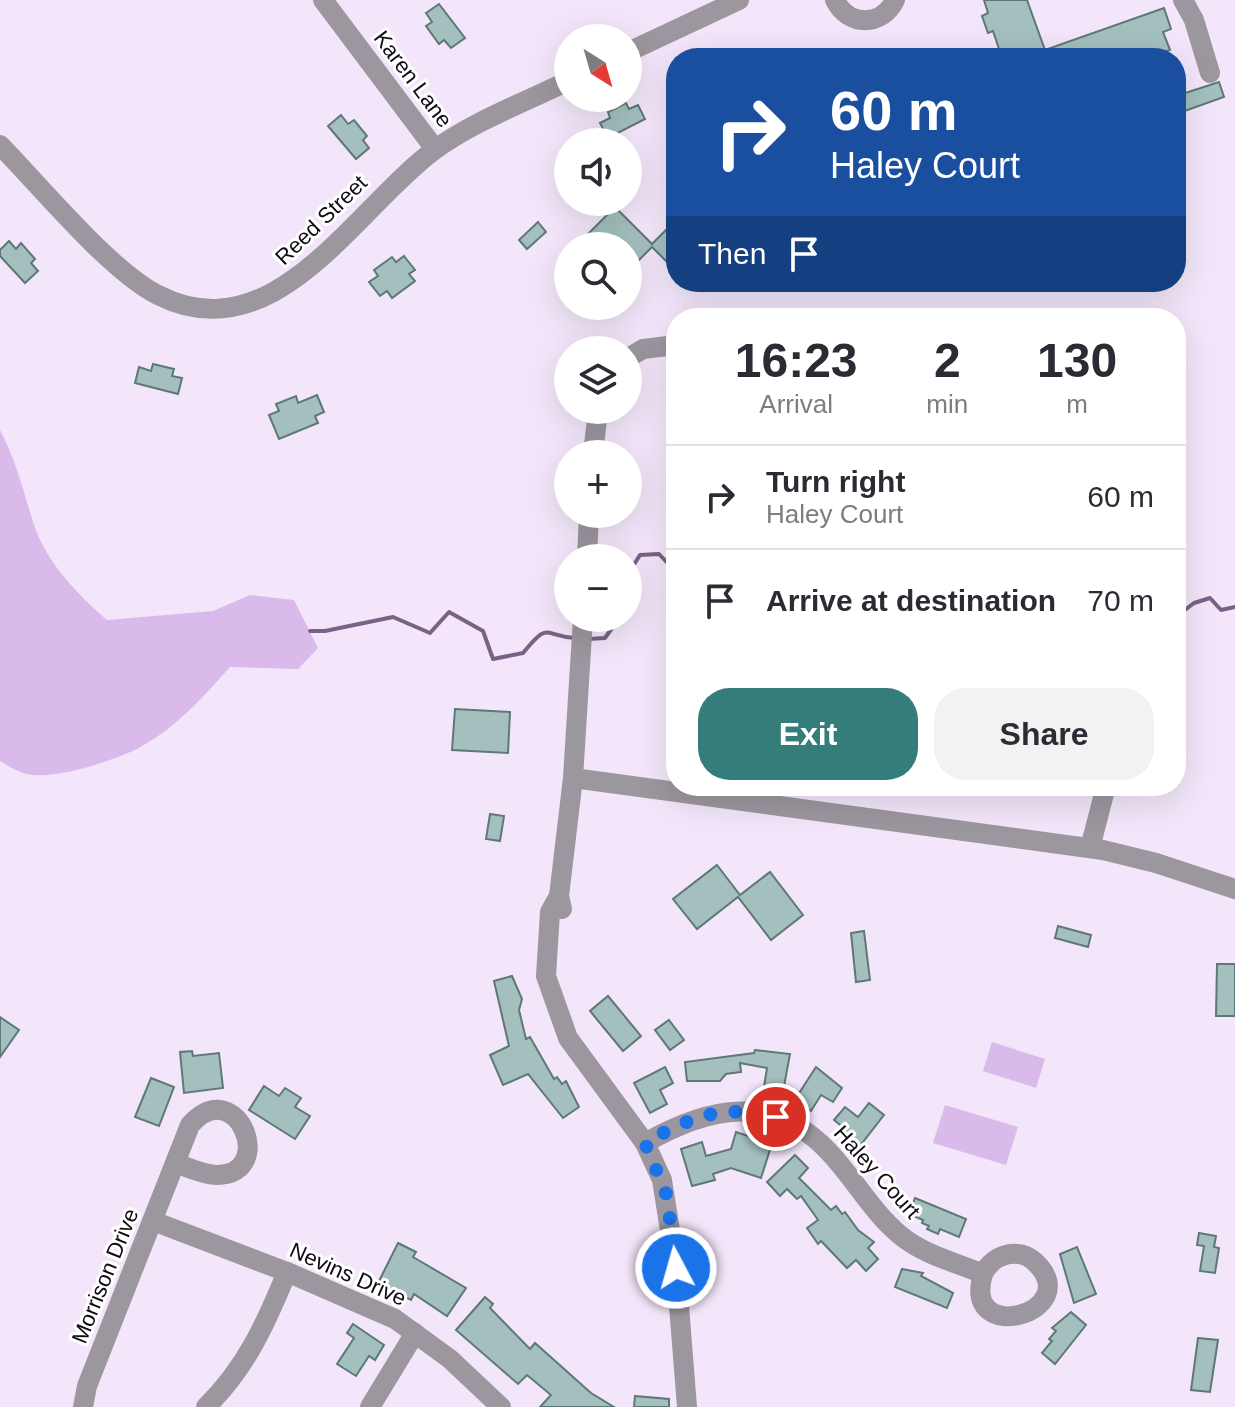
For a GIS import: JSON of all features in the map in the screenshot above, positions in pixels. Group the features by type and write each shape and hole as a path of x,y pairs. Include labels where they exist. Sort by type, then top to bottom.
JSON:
{"street":[{"name":"Karen Lane","path":"323,0 435,149"},
{"path":"642,45 739,0"},
{"path":"835,0 844,14 865,21 886,13 895,0"},
{"path":"1183,0 1194,20 1210,73"},
{"name":"Reed Street","path":"0,145 140,284 170,301 219,309 266,298 294,280 388,189 435,149 554,88"},
{"path":"642,350 666,346"},
{"path":"582,632 573,778 559,896 550,912 546,976 556,1013 568,1038 645,1143 662,1180 669,1209 687,1407"},
{"path":"573,778 666,791"},
{"path":"706,796 1090,848 1156,863 1235,889"},
{"path":"1090,848 1103,796"},
{"name":"Haley Court","path":"645,1143 676,1125 720,1111 738,1110 776,1117 817,1140 884,1219 913,1245 983,1274"},
{"name":"Morrison Drive","path":"83,1407 87,1386 175,1163"},
{"name":"Nevins Drive","path":"153,1221 378,1310 450,1359 501,1407"},
{"path":"206,1407 230,1383 253,1349 287,1272"},
{"path":"370,1407 415,1333"}],"shaded area":[{"path":"0,430 45,550 74,588 107,620 213,611 250,595 294,600 318,648 298,669 230,667 167,730 142,746 105,762 74,771 34,775 0,761"},
{"path":"992,1042 1045,1059 1036,1088 983,1071"},
{"path":"945,1105 1018,1127 1006,1165 933,1143"}],"building":[{"path":"984,0 1027,0 1044,48 999,48 993,31 988,33 982,16 988,13"},
{"path":"439,4 465,38 451,48 444,40 439,44 426,26 432,22 426,13"},
{"path":"1164,8 1171,29 1163,32 1169,48 1051,48"},
{"path":"1219,82 1224,97 1186,110 1186,93"},
{"path":"608,112 642,112 645,119 627,128 603,128 600,123 610,118"},
{"path":"341,115 348,124 354,120 367,136 363,140 369,148 356,159 328,126"},
{"path":"606,216 624,216 640,232 590,232"},
{"path":"538,222 546,232 527,249 519,240"},
{"path":"666,230 666,261 652,247 642,257 642,234 652,244"},
{"path":"9,241 16,249 21,243 35,259 31,263 38,271 25,283 0,256 0,250"},
{"path":"404,256 415,270 409,274 415,281 392,298 387,291 380,296 369,282 378,276 374,270 392,257 396,262"},
{"path":"153,364 174,369 172,376 182,378 178,394 135,383 139,367 151,371"},
{"path":"317,395 324,412 315,416 318,423 279,439 269,415 279,411 276,404 296,396 298,403"},
{"path":"455,709 510,712 508,753 452,750"},
{"path":"490,814 504,816 500,841 486,839"},
{"path":"717,865 740,895 770,872 803,915 771,940 738,897 697,929 673,899"},
{"path":"1058,926 1091,935 1088,947 1055,938"},
{"path":"864,931 870,980 856,982 851,933"},
{"path":"1217,964 1235,964 1235,1016 1216,1016"},
{"path":"512,976 522,999 519,1010 526,1039 530,1037 554,1079 557,1077 562,1084 566,1081 579,1107 563,1118 528,1074 503,1085 490,1055 509,1046 494,981"},
{"path":"608,996 641,1036 623,1051 590,1011"},
{"path":"0,1017 19,1030 0,1057"},
{"path":"669,1020 684,1040 670,1050 655,1030"},
{"path":"755,1050 790,1054 782,1097 763,1093 767,1068 740,1063 741,1072 726,1074 720,1081 687,1081 685,1062 754,1053"},
{"path":"192,1051 193,1056 219,1053 223,1088 184,1093 180,1052"},
{"path":"665,1067 673,1083 660,1090 667,1104 650,1113 634,1083"},
{"path":"816,1067 842,1088 833,1102 821,1095 811,1111 794,1101"},
{"path":"151,1078 174,1087 159,1126 135,1117"},
{"path":"264,1086 279,1096 285,1088 301,1098 295,1107 310,1116 295,1139 249,1110"},
{"path":"869,1103 884,1115 859,1147 843,1134 846,1130 834,1120 845,1107 858,1117"},
{"path":"754,1130 774,1137 761,1178 731,1168 713,1174 715,1180 692,1186 681,1149 702,1142 706,1156 731,1149 736,1132 751,1137"},
{"path":"795,1155 808,1168 799,1178 831,1210 836,1206 842,1214 845,1212 858,1230 874,1242 868,1248 878,1259 866,1271 856,1260 847,1268 821,1241 818,1244 807,1228 818,1220 801,1196 797,1199 787,1189 780,1196 767,1182"},
{"path":"915,1198 966,1219 959,1237 940,1229 938,1234 927,1229 929,1226 922,1223 923,1220 909,1214"},
{"path":"1199,1233 1216,1236 1214,1247 1219,1248 1215,1273 1200,1271 1204,1246 1197,1245"},
{"path":"398,1243 416,1252 413,1257 466,1288 447,1316 414,1294 411,1300 378,1283"},
{"path":"1077,1247 1096,1294 1074,1303 1060,1254"},
{"path":"902,1269 923,1273 921,1276 953,1293 947,1308 895,1287"},
{"path":"485,1297 493,1304 490,1308 530,1349 535,1343 591,1393 614,1407 540,1407 551,1395 527,1375 518,1384 456,1330"},
{"path":"1071,1312 1086,1325 1055,1364 1042,1353 1056,1331 1052,1328"},
{"path":"353,1324 384,1345 375,1360 369,1356 356,1376 337,1364 354,1338 347,1333"},
{"path":"1198,1338 1218,1340 1210,1392 1191,1390"},
{"path":"635,1396 669,1399 669,1407 634,1407"}],"waterway":[{"path":"642,555 659,554 666,561"},
{"path":"1186,609 1210,598 1221,610 1235,607"},
{"path":"310,631 325,631 393,617 430,633 449,612 483,631 493,659 523,653 543,633 575,638"},
{"path":"588,639 605,638 609,632"}],"route":[{"path":"676,1268 667,1196 645,1143 676,1125 720,1111 738,1110 776,1117"}]}
